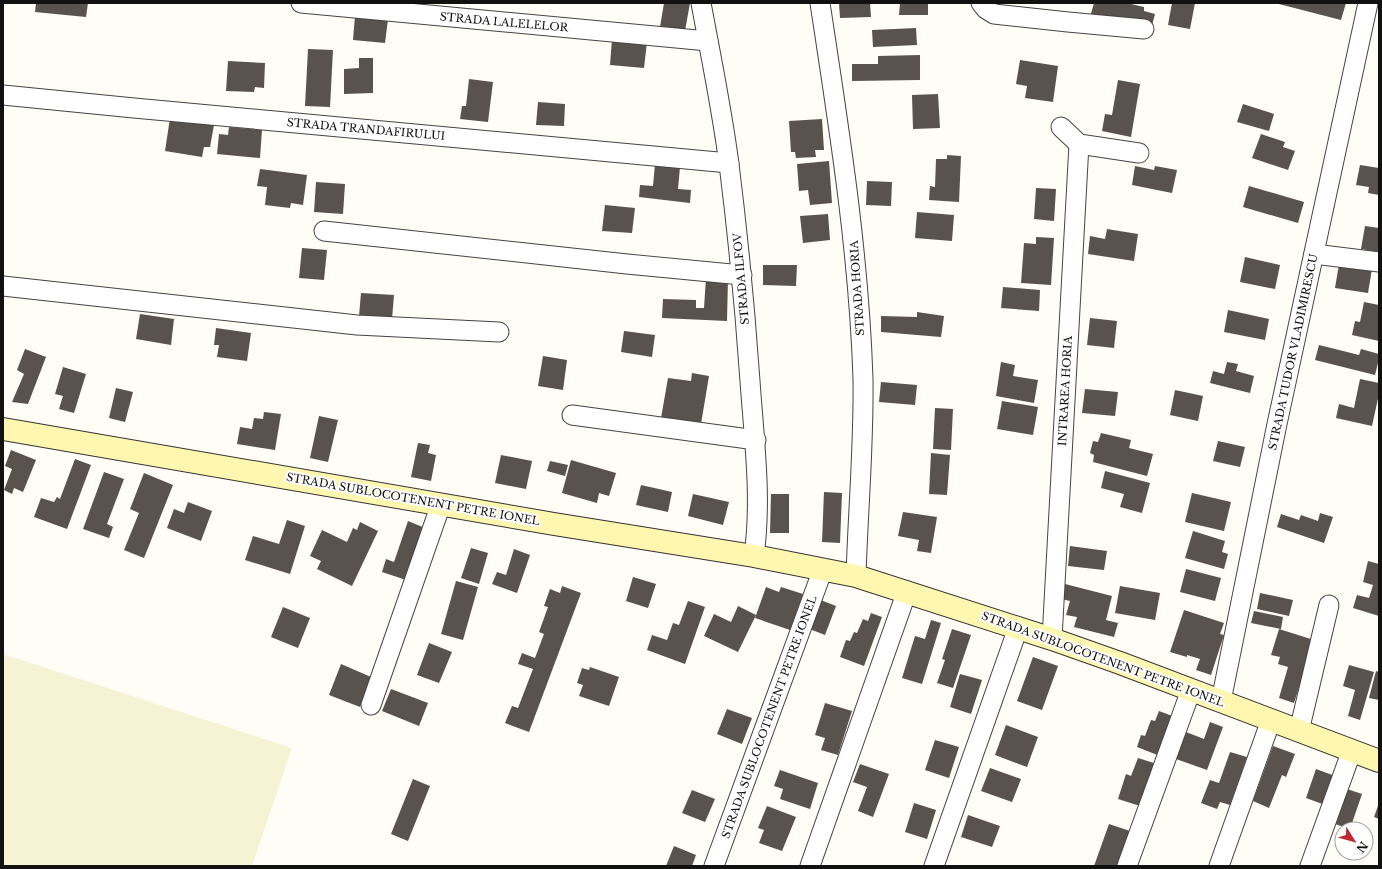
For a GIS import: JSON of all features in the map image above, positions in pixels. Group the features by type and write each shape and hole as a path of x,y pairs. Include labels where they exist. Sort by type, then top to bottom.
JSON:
{"main road":[{"name":"STRADA SUBLOCOTENENT PETRE IONEL","path":"3,429 754,556 856,576 907,591 1052,639 1379,761"}],"street":[{"name":"STRADA LALELELOR","path":"301,3 708,41"},
{"name":"STRADA ILFOV","path":"701,3 728,163 742,275 756,440 757,533 754,556"},
{"name":"STRADA HORIA","path":"820,3 846,174 860,322 863,380 862,447 856,576"},
{"path":"981,3 986,9 994,14 1144,29"},
{"name":"STRADA TUDOR VLADIMIRESCU","path":"1221,701 1277,424 1314,254 1371,10"},
{"name":"STRADA TRANDAFIRULUI","path":"3,95 150,110 728,163"},
{"path":"1061,127 1079,144 1139,153"},
{"name":"INTRAREA HORIA","path":"1052,639 1079,144"},
{"path":"324,231 742,275"},
{"path":"1314,254 1379,262"},
{"path":"3,286 357,325 499,332"},
{"path":"572,415 756,440"},
{"path":"371,705 441,504"},
{"name":"STRADA SUBLOCOTENENT PETRE IONEL","path":"714,866 823,569"},
{"path":"810,866 907,591"},
{"path":"1299,731 1329,605"},
{"path":"934,866 1018,628"},
{"path":"1127,866 1191,690"},
{"path":"1219,866 1272,720"},
{"path":"1310,866 1352,750"}],"shaded area":[{"path":"3,654 292,748 252,866 3,866"}],"building":[{"path":"36,3 88,3 86,17 35,12"},
{"path":"664,3 690,3 685,31 660,27"},
{"path":"839,3 870,3 871,17 840,18"},
{"path":"900,3 928,3 928,15 899,15"},
{"path":"1094,3 1131,3 1144,7 1144,11 1155,14 1151,29 1090,17"},
{"path":"1172,3 1195,3 1190,29 1168,25"},
{"path":"1275,3 1346,3 1341,20"},
{"path":"355,16 388,19 385,43 353,40"},
{"path":"916,28 917,45 873,47 872,30"},
{"path":"612,39 647,42 644,68 610,65"},
{"path":"308,49 333,50 330,107 305,106"},
{"path":"920,55 920,80 852,81 852,64 878,64 878,56"},
{"path":"359,58 373,58 373,93 344,94 344,69 359,68"},
{"path":"1020,60 1058,66 1053,102 1025,98 1027,86 1016,84"},
{"path":"228,61 265,63 264,88 255,87 254,92 226,91"},
{"path":"469,79 493,82 488,122 460,119 462,106 466,106"},
{"path":"1118,80 1140,84 1131,137 1102,131 1105,114 1112,115"},
{"path":"938,94 940,128 913,129 912,95"},
{"path":"538,102 565,104 564,126 536,125"},
{"path":"1243,104 1274,114 1269,131 1237,122"},
{"path":"170,118 214,125 210,147 204,147 202,157 165,151"},
{"path":"822,119 824,150 815,150 816,157 796,158 795,152 791,152 789,121"},
{"path":"229,127 262,130 260,158 217,154 219,134 228,135"},
{"path":"1261,134 1285,142 1283,147 1295,151 1288,170 1252,158"},
{"path":"947,155 961,156 959,202 929,200 930,186 935,187 936,159 947,159"},
{"path":"829,161 832,203 810,205 808,190 799,191 797,164"},
{"path":"655,164 680,167 678,189 691,190 690,203 639,197 640,185 653,186"},
{"path":"1360,165 1379,168 1379,195 1368,193 1369,187 1356,185"},
{"path":"1135,166 1154,170 1155,166 1177,170 1172,193 1132,185"},
{"path":"260,169 307,175 303,205 291,203 290,208 265,205 267,187 257,186"},
{"path":"867,181 892,182 891,206 866,205"},
{"path":"316,182 345,184 343,214 314,212"},
{"path":"1249,186 1304,202 1298,223 1243,207"},
{"path":"1036,188 1056,189 1054,221 1034,219"},
{"path":"605,205 635,208 632,233 602,231"},
{"path":"917,212 954,215 952,241 915,238"},
{"path":"828,214 830,240 803,243 800,216"},
{"path":"1365,226 1379,228 1379,252 1361,249"},
{"path":"1107,229 1138,234 1134,261 1088,254 1090,236 1105,239"},
{"path":"1036,237 1054,238 1051,285 1021,283 1024,243 1036,244"},
{"path":"302,248 327,250 324,280 299,278"},
{"path":"1245,257 1280,265 1275,289 1240,282"},
{"path":"1339,264 1372,269 1368,293 1335,288"},
{"path":"763,265 797,265 796,286 763,285"},
{"path":"706,278 728,278 727,321 662,318 663,299 696,300 696,308 704,308"},
{"path":"1003,287 1040,290 1039,311 1001,308"},
{"path":"361,293 394,295 392,319 359,316"},
{"path":"1364,302 1379,305 1379,341 1352,335 1355,321 1360,322"},
{"path":"1228,310 1269,319 1265,340 1224,332"},
{"path":"917,312 944,316 941,337 881,332 881,316 917,317"},
{"path":"140,314 174,319 171,345 136,339"},
{"path":"1090,318 1117,321 1114,348 1087,345"},
{"path":"216,328 251,333 247,361 217,357 219,345 214,345"},
{"path":"624,331 655,335 652,357 621,352"},
{"path":"1319,345 1359,355 1361,349 1379,354 1375,375 1315,360"},
{"path":"25,349 46,357 28,404 12,402 24,374 17,370"},
{"path":"543,356 567,360 563,390 538,386"},
{"path":"1001,362 1015,365 1013,376 1038,380 1034,403 996,396"},
{"path":"1227,362 1238,364 1236,371 1254,376 1250,393 1210,383 1213,371 1224,374"},
{"path":"63,367 86,374 74,413 59,409 63,396 55,394"},
{"path":"692,373 709,376 701,424 661,418 668,378 691,381"},
{"path":"1360,379 1379,383 1379,394 1372,426 1336,418 1339,404 1354,408"},
{"path":"881,382 917,385 915,405 879,402"},
{"path":"116,388 133,392 125,422 109,418"},
{"path":"1085,389 1118,392 1115,416 1082,413"},
{"path":"1175,390 1203,396 1198,421 1170,415"},
{"path":"1002,401 1038,407 1033,435 997,429"},
{"path":"935,408 953,409 951,450 933,449"},
{"path":"264,412 281,414 275,450 237,444 240,427 252,429 254,418 263,419"},
{"path":"319,416 338,420 328,462 310,458"},
{"path":"1101,433 1131,440 1129,448 1153,454 1147,476 1093,462 1094,455 1090,453 1093,441 1098,442"},
{"path":"1218,441 1245,447 1240,467 1213,461"},
{"path":"418,443 430,445 428,453 436,455 431,481 411,477"},
{"path":"11,450 36,460 23,492 14,488 12,494 4,490 12,469 5,466"},
{"path":"931,453 950,455 947,495 929,494"},
{"path":"501,455 532,461 526,489 495,483"},
{"path":"75,459 91,465 67,529 34,517 41,498 54,502 57,497 60,499"},
{"path":"571,460 616,473 609,496 599,493 597,503 562,493"},
{"path":"550,461 568,465 565,476 547,471"},
{"path":"1105,471 1150,483 1142,513 1120,507 1124,494 1101,488"},
{"path":"104,472 124,479 107,524 113,527 109,538 83,529"},
{"path":"144,473 173,485 144,558 124,550 139,513 130,509"},
{"path":"641,485 672,492 668,512 636,505"},
{"path":"824,492 842,493 840,543 822,542"},
{"path":"1192,493 1231,502 1224,531 1185,522"},
{"path":"693,494 729,502 723,525 688,516"},
{"path":"771,494 789,494 789,533 770,533"},
{"path":"188,502 212,511 201,541 167,528 174,509 184,513"},
{"path":"903,512 937,517 931,553 917,551 919,540 898,536"},
{"path":"1320,513 1333,517 1324,543 1277,527 1281,514 1299,520 1301,515 1318,521"},
{"path":"287,520 305,526 290,574 245,560 253,536 279,544"},
{"path":"408,521 425,528 406,580 382,572 386,559 394,562"},
{"path":"360,522 378,531 352,586 317,569 321,561 310,556 322,530 347,542 353,528 357,530"},
{"path":"1193,531 1225,541 1222,552 1228,554 1224,569 1185,558"},
{"path":"1070,546 1107,551 1104,570 1068,566"},
{"path":"471,548 488,553 479,584 461,578"},
{"path":"514,549 530,555 517,593 492,584 497,572 506,575"},
{"path":"1368,561 1379,564 1379,616 1353,608 1357,595 1369,598 1373,585 1363,582"},
{"path":"1186,569 1221,578 1215,601 1180,592"},
{"path":"633,577 656,584 648,608 626,601"},
{"path":"456,581 478,587 463,640 441,634"},
{"path":"1065,584 1112,596 1106,620 1118,623 1114,637 1074,627 1077,617 1066,615 1070,601 1061,599"},
{"path":"562,586 581,593 529,732 505,723 512,706 518,708 533,669 518,664 522,653 535,658 544,634 539,632 548,607 544,606 550,589 560,593"},
{"path":"1120,586 1160,593 1155,620 1115,613"},
{"path":"766,587 779,592 781,587 803,594 790,630 755,618"},
{"path":"1260,593 1293,600 1289,616 1257,609"},
{"path":"818,599 836,606 825,635 807,628"},
{"path":"688,601 705,607 685,664 647,650 652,635 667,640 673,623 679,625"},
{"path":"738,606 756,615 738,652 704,636 714,614 731,622"},
{"path":"283,607 310,618 298,648 271,637"},
{"path":"1184,610 1224,623 1220,634 1224,635 1211,675 1196,670 1200,659 1170,652"},
{"path":"1254,611 1283,617 1281,629 1251,623"},
{"path":"871,613 882,617 864,666 840,657 846,640 850,641 854,632 857,633 863,619 868,621"},
{"path":"931,620 941,623 922,684 902,678 915,636 925,639"},
{"path":"952,629 971,635 953,688 937,683 945,660 942,659"},
{"path":"1279,629 1314,640 1294,703 1279,698 1288,667 1278,664 1280,657 1271,655"},
{"path":"429,643 452,652 439,683 417,675"},
{"path":"1033,657 1058,666 1042,710 1017,701"},
{"path":"341,664 371,677 360,707 329,695"},
{"path":"1349,665 1374,672 1360,720 1348,716 1355,690 1343,686"},
{"path":"590,667 619,677 609,706 579,696 583,685 577,683 582,668 589,670"},
{"path":"1376,671 1379,672 1379,700 1369,698"},
{"path":"960,674 982,680 971,714 950,707"},
{"path":"391,689 428,703 419,726 382,711"},
{"path":"825,703 852,711 838,755 821,750 825,738 815,735"},
{"path":"727,709 752,718 742,744 717,734"},
{"path":"1159,711 1175,717 1160,756 1137,747 1141,735 1145,736 1151,720 1155,721"},
{"path":"1210,722 1223,727 1207,770 1176,759 1186,732 1204,739"},
{"path":"1006,725 1038,737 1027,767 995,755"},
{"path":"935,740 959,747 949,778 925,770"},
{"path":"1273,746 1295,754 1286,777 1282,775 1269,808 1253,801"},
{"path":"1230,752 1247,757 1230,805 1220,802 1217,809 1201,803 1210,780 1219,783"},
{"path":"1138,758 1157,764 1151,781 1148,780 1140,806 1118,799 1126,774 1131,776"},
{"path":"860,764 889,774 873,817 858,811 867,787 853,782"},
{"path":"990,768 1021,779 1012,802 981,791"},
{"path":"1316,769 1335,776 1325,805 1306,798"},
{"path":"780,770 818,783 810,809 780,799 783,789 774,786"},
{"path":"413,779 430,786 408,841 391,834"},
{"path":"1347,789 1362,794 1353,821 1336,821"},
{"path":"692,790 715,799 705,822 682,813"},
{"path":"914,803 936,810 927,839 905,832"},
{"path":"1379,803 1379,819 1374,817"},
{"path":"767,806 796,817 782,851 759,843 764,830 758,828"},
{"path":"968,815 1000,826 992,847 961,837"},
{"path":"1109,824 1133,832 1121,866 1094,866"},
{"path":"674,846 696,855 692,866 666,866"}]}
